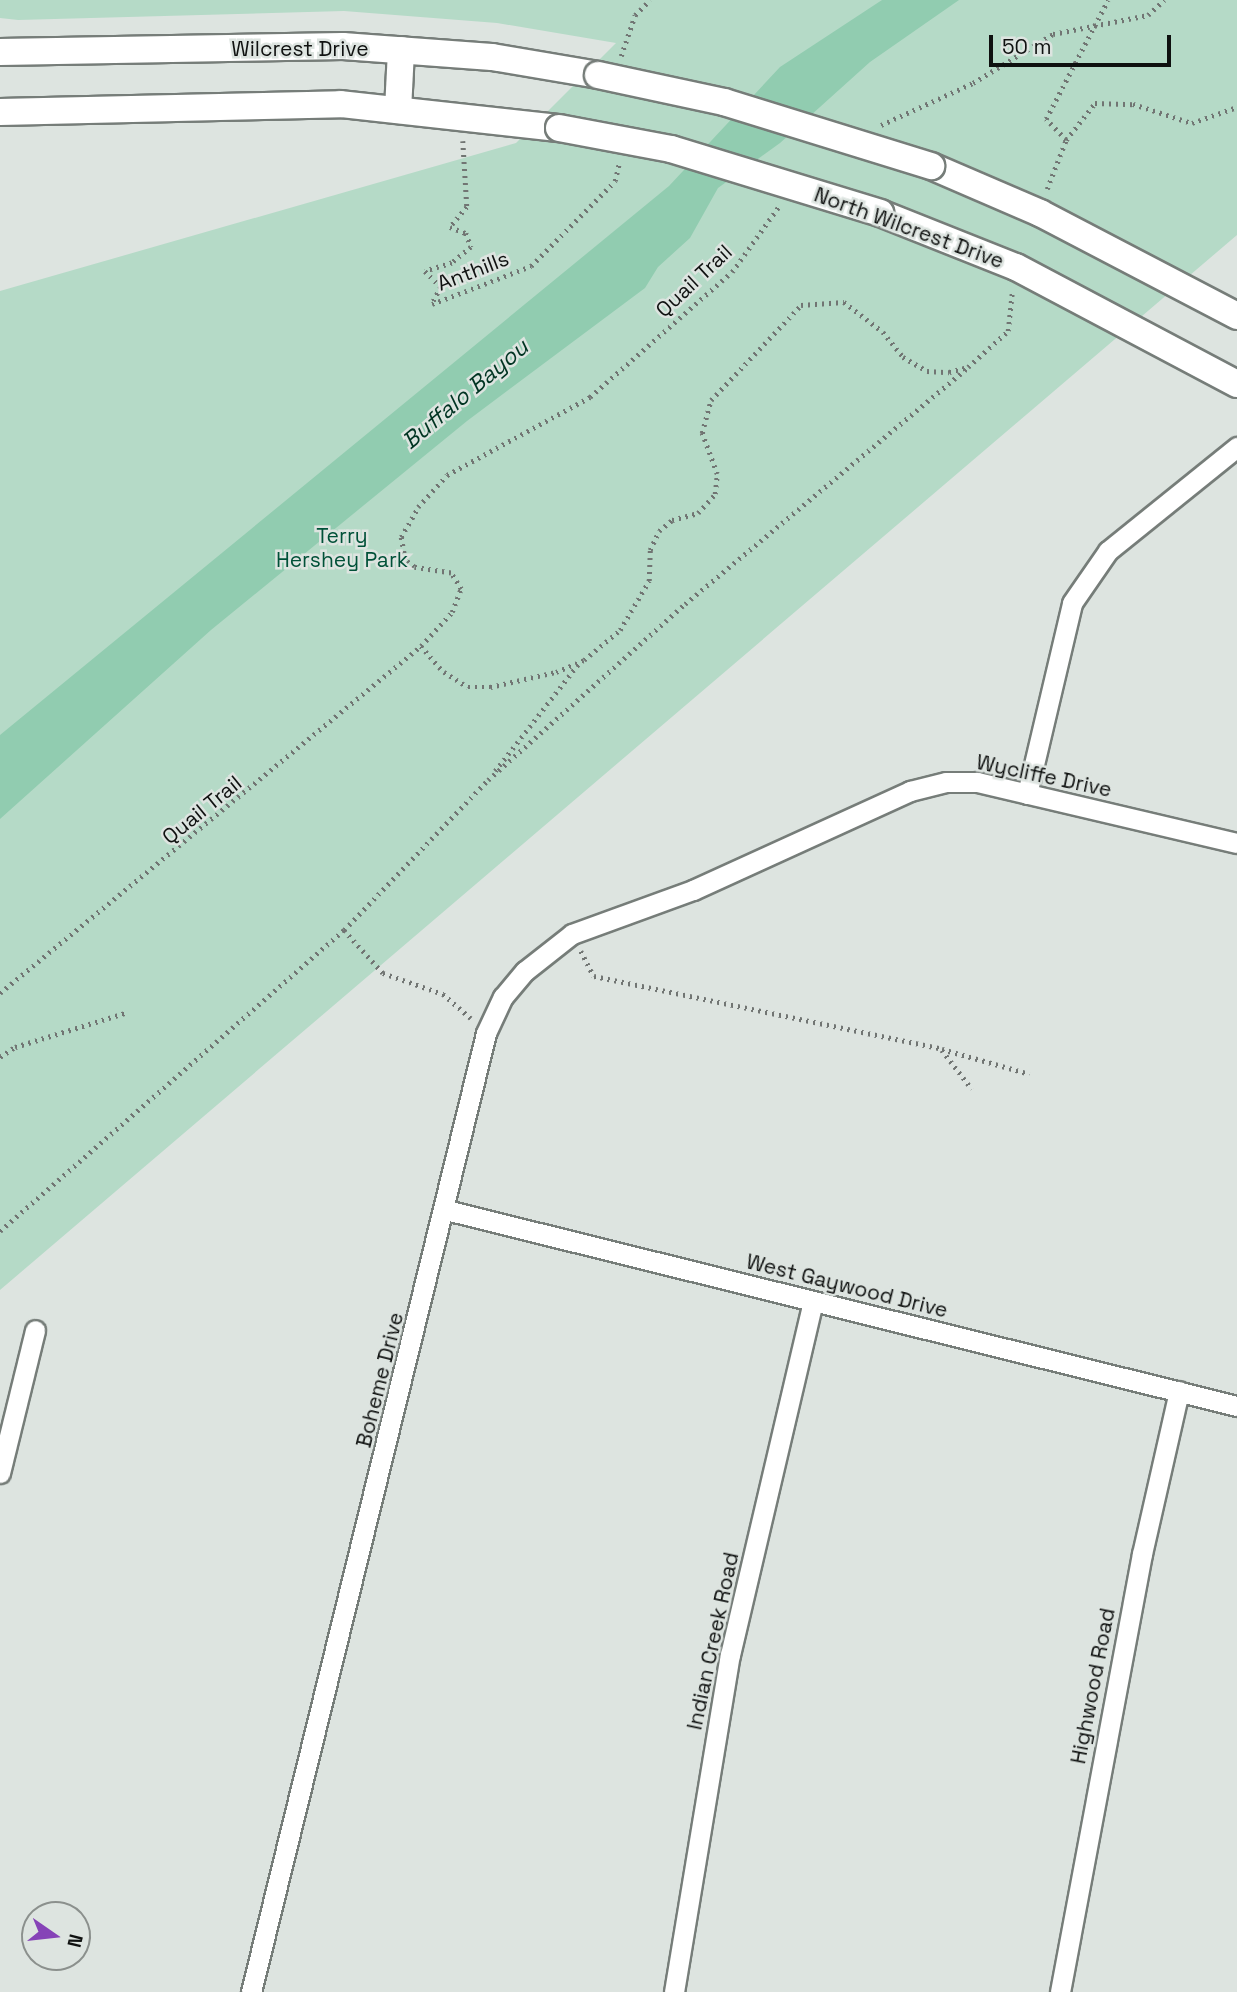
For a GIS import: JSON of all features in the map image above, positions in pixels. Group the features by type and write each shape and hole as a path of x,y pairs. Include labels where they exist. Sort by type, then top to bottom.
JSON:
{"main road":[{"name":"Wilcrest Drive","path":"0,52 343,46 492,57 598,75"},
{"path":"398,110 401,50"},
{"path":"598,75 723,102 931,166 1040,214 1237,316"},
{"path":"0,112 341,104 463,117"},
{"name":"North Wilcrest Drive","path":"463,117 559,128 671,149 880,212 1016,268 1237,384"}],"street":[{"path":"1027,794 1072,603 1108,551 1237,447"},
{"name":"Wycliffe Drive","path":"692,890 909,791 977,782 1237,843"},
{"name":"Boheme Drive","path":"251,1992 446,1210 486,1033 503,997 525,971 572,934 692,890"},
{"name":"West Gaywood Drive","path":"446,1210 1237,1406"},
{"name":"Indian Creek Road","path":"674,1992 730,1655 813,1302"},
{"path":"0,1473 35,1330"},
{"name":"Highwood Road","path":"1060,1992 1142,1554 1180,1391"}],"path":[{"path":"598,75 625,53 635,15 650,0"},
{"path":"1066,141 1046,119 1091,28 1108,0"},
{"path":"872,131 973,83 1053,34 1149,15 1164,0"},
{"path":"625,53 634,58"},
{"path":"1040,214 1066,141 1095,103 1133,104 1192,123 1237,107"},
{"name":"Anthills","path":"463,117 467,207 450,227 466,233 471,247 452,263 425,271 441,287 432,304 531,266 615,181 626,156"},
{"name":"Quail Trail","path":"0,993 421,646 452,612 461,589 451,573 414,567 405,560 401,537 418,507 447,475 590,397 732,272 788,198"},
{"path":"0,1231 344,930 488,780 685,604 1008,331 1014,304 1010,280 1016,268"},
{"path":"488,780 581,661 620,630 638,604 659,531 672,520 698,513 715,494 717,474 702,433 711,400 801,305 844,302 883,331 904,357 927,370 968,367"},
{"path":"421,646 444,672 468,687 520,684 581,661"},
{"path":"344,930 383,973 443,994 486,1033"},
{"path":"572,934 594,975 942,1049 1030,1074"},
{"path":"0,1057 15,1047 128,1012"},
{"path":"942,1049 972,1089"}],"green space":[{"name":"Terry Hershey Park","path":"0,0 1237,0 1237,235 0,1290 0,291 516,143 616,43 497,23 344,11 18,20 0,18"}],"water":[{"name":"Buffalo Bayou","path":"882,0 959,0 870,62 780,143 718,188 690,238 658,267 645,288 467,421 211,630 0,819 0,735 669,186 780,67"}]}
